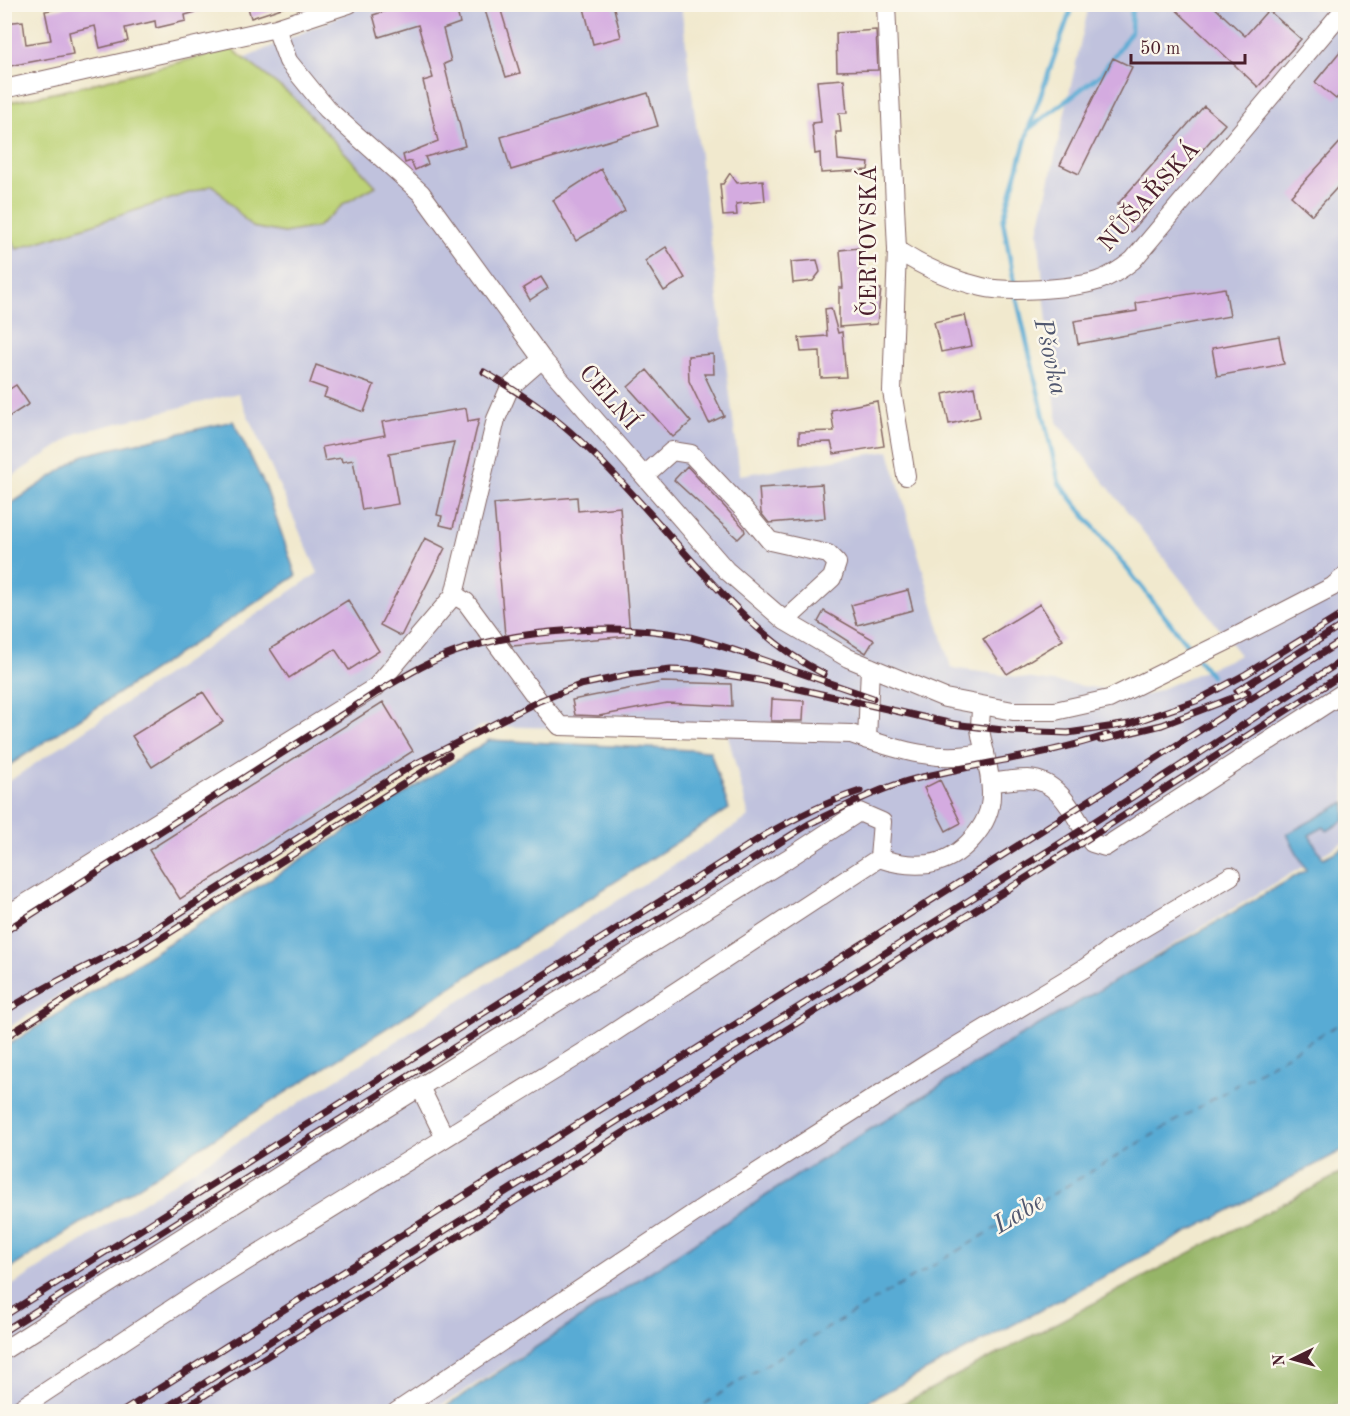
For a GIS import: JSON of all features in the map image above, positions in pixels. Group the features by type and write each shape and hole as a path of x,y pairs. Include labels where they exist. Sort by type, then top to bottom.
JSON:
{"street":[{"path":"4,89 276,28 349,4"},
{"name":"ČERTOVSKÁ","path":"886,4 897,250 892,391 906,476"},
{"name":"NŮŠAŘSKÁ","path":"897,250 922,266 984,288 1027,290 1065,287 1098,281 1118,272 1133,260 1346,7"},
{"name":"CELNÍ","path":"276,28 288,61 327,109 421,193 543,359 726,570 785,621 848,658 945,698 1013,711 1055,711 1109,699 1332,587 1346,575"},
{"path":"4,917 376,687 454,595 496,419 510,387 543,359"},
{"path":"644,476 672,450 691,454 770,541 828,554 837,563 832,578 785,621"},
{"path":"454,595 466,602 560,726 850,734 937,757 969,756 985,752"},
{"path":"867,740 870,667"},
{"path":"990,783 1029,779 1046,784 1054,789 1069,806 1092,843 1105,847 1346,691"},
{"path":"879,858 899,865 931,864 952,855 973,837 984,822 991,804 990,783 980,728 981,706"},
{"path":"4,1350 859,812 882,822 879,858"},
{"path":"15,1412 216,1279 584,1052 879,858"},
{"path":"396,1412 538,1316 802,1144 930,1062 1086,968 1123,940 1231,876"},
{"path":"420,1087 445,1138"}],"shaded area":[{"path":"364,5 681,5 740,475 889,451 951,668 1147,695 1240,655 1057,422 1038,232 1089,5 1345,5 1345,841 926,1094 543,1342 432,1411 5,1411 5,1290 749,817 727,732 481,726 5,1030 5,784 318,573 238,393 78,433 5,481 5,107 232,64"}],"green space":[{"path":"232,49 292,96 376,186 345,203 317,227 284,233 252,227 213,185 17,249 5,229 5,103"},
{"path":"1345,1171 1345,1403 1305,1412 889,1411"}],"water":[{"path":"233,421 266,488 296,576 5,768 5,508 84,455"},
{"path":"489,740 710,751 729,809 5,1272 5,1047"},
{"name":"Labe","path":"1345,802 1345,820 1327,831 1324,827 1309,835 1323,858 1345,847 1345,1149 850,1411 439,1411 805,1170 1008,1043 1306,870 1287,834"}],"building":[{"path":"82,4 119,4 120,10 143,4 207,4 207,9 185,15 186,21 156,28 155,21 125,28 128,41 100,48 95,26 69,32 73,54 4,67 4,23 23,21 26,44 51,40 45,11"},
{"path":"247,4 285,4 285,7 251,18"},
{"path":"408,4 455,4 460,23 443,29 451,61 444,64 465,146 425,157 428,164 415,170 411,161 405,163 403,155 438,141 423,81 433,78 418,25 379,37 373,15"},
{"path":"483,4 499,4 520,73 506,77"},
{"path":"583,4 613,4 621,37 593,44"},
{"path":"1170,4 1211,4 1245,36 1268,10 1301,39 1258,87"},
{"path":"876,30 878,70 837,71 836,33"},
{"path":"1346,44 1346,88 1336,99 1315,82"},
{"path":"1113,58 1132,67 1079,174 1060,165"},
{"path":"844,79 847,113 839,113 841,132 836,132 838,160 869,163 868,170 821,173 820,153 815,154 812,123 821,122 817,81"},
{"path":"648,93 658,126 511,170 501,137"},
{"path":"1204,106 1225,124 1131,232 1122,225 1130,216 1117,205"},
{"path":"1346,136 1346,178 1312,215 1291,196"},
{"path":"601,169 625,211 576,241 553,200"},
{"path":"730,173 737,183 763,180 765,201 736,204 737,215 723,216 720,184 723,184"},
{"path":"666,247 685,278 664,291 645,261"},
{"path":"859,248 860,288 881,289 877,324 839,327 839,288 843,288 840,250"},
{"path":"817,260 820,272 813,281 793,283 791,262"},
{"path":"541,277 548,288 530,300 523,288"},
{"path":"1225,288 1230,316 1078,344 1074,321 1137,311 1136,303"},
{"path":"831,308 838,333 842,332 846,377 821,378 820,351 801,352 799,338 827,336 825,309"},
{"path":"965,315 972,346 941,352 934,322"},
{"path":"1279,336 1284,364 1217,376 1212,348"},
{"path":"713,354 714,374 704,374 724,416 709,423 689,381 688,356"},
{"path":"316,365 374,385 364,412 324,397 327,389 310,383"},
{"path":"647,370 691,422 673,437 628,387"},
{"path":"16,385 29,404 4,420 4,393"},
{"path":"974,387 980,417 949,424 943,394"},
{"path":"877,401 884,446 834,454 831,442 799,443 799,432 834,431 831,410"},
{"path":"466,408 468,421 479,419 453,528 440,525 442,516 437,515 454,442 389,453 398,504 362,510 353,460 342,462 341,458 325,461 322,447 385,435 382,422"},
{"path":"687,466 744,528 745,532 738,539 674,480"},
{"path":"822,484 825,518 769,523 761,513 759,488"},
{"path":"577,497 578,511 620,507 630,636 512,646 505,636 494,504"},
{"path":"425,538 445,548 401,636 380,625"},
{"path":"908,590 913,610 857,625 851,605"},
{"path":"348,600 379,651 349,670 335,649 289,678 270,649"},
{"path":"1040,604 1063,640 1007,674 983,639"},
{"path":"824,611 874,640 866,653 818,622"},
{"path":"662,682 731,684 732,706 667,703 599,716 575,715 572,700"},
{"path":"203,692 223,722 152,767 132,736"},
{"path":"772,699 804,701 803,721 771,721"},
{"path":"383,702 413,751 180,899 149,850"},
{"path":"940,780 961,823 946,831 924,788"}],"waterway":[{"name":"Pšovka","path":"1015,287 1003,221 1029,128 1073,4"},
{"path":"1030,128 1101,74 1131,32 1132,4"},
{"name":"Pšovka","path":"1016,295 1059,483 1193,652"},
{"name":"Pšovka","path":"1198,659 1211,676"}],"ferry route":[{"path":"693,1412 742,1379 1346,1020"}],"railway":[{"path":"484,372 532,402 566,428 610,470 744,615 790,653 824,674"},
{"path":"4,1012 139,939 411,766 539,701 580,685 633,674 671,670 703,671 764,681 953,724 1011,731 1068,733 1129,724 1196,701 1246,674 1346,612"},
{"path":"1237,691 1346,623"},
{"path":"4,932 374,694 434,661 481,644 540,633 572,630 664,632 717,644 873,698"},
{"path":"122,1412 1346,638"},
{"path":"159,1412 1083,829 1346,658"},
{"path":"178,1412 1089,838 1346,672"},
{"path":"1100,740 1162,725 1248,692"},
{"path":"4,1331 809,824 901,783 1035,754 1107,735"},
{"path":"4,1038 449,755"},
{"path":"4,1316 765,835 823,805 860,791"}]}
